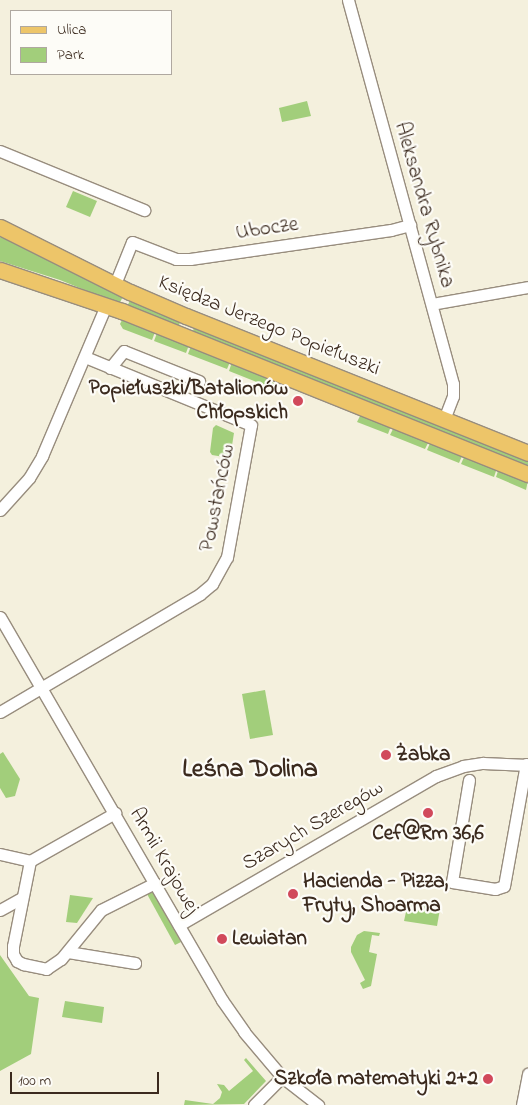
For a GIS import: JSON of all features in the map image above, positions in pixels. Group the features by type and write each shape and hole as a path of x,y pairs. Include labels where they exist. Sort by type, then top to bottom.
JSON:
{"main road":[{"name":"Księdza Jerzego Popiełuszki","path":"0,227 115,284 186,316 528,453"},
{"name":"Księdza Jerzego Popiełuszki","path":"0,270 106,305 528,474"},
{"path":"176,333 183,333 188,329 189,322 186,316"}],"street":[{"name":"Aleksandra Rybnika","path":"348,0 432,304 454,391 444,420"},
{"path":"0,151 144,210"},
{"name":"Ubocze","path":"115,284 132,242 176,259 190,259 391,230 410,225"},
{"path":"432,304 528,288"},
{"path":"0,510 29,478 42,456 106,305"},
{"path":"110,368 124,351 199,381"},
{"name":"Powstańców","path":"40,686 200,594 212,584 227,557 251,425 84,357"},
{"name":"Armii Krajowej","path":"0,617 236,1021 282,1077 318,1105"},
{"path":"0,712 40,686"},
{"name":"Szarych Szeregów","path":"178,924 436,776 463,766 483,763 527,764"},
{"path":"468,780 452,882 495,889 504,886 527,764"},
{"path":"0,854 30,861 115,813"},
{"path":"30,861 13,946 17,961 46,969 56,964 68,952 101,910 155,883"},
{"path":"0,910 22,898"},
{"path":"68,952 135,963"},
{"path":"522,1105 528,1074"},
{"path":"254,1105 282,1077"}],"green space":[{"path":"307,101 311,116 282,122 279,108"},
{"path":"73,191 97,201 90,217 66,207"},
{"path":"0,237 39,253 124,295 119,304 60,280 0,261"},
{"path":"131,298 181,320 178,328 127,307"},
{"path":"123,318 155,332 152,340 123,329 120,324"},
{"path":"194,326 528,459 528,468 193,332"},
{"path":"157,333 189,345 186,353 154,341"},
{"path":"191,346 230,362 227,369 188,354"},
{"path":"232,362 245,366 277,385 274,389 229,371"},
{"path":"361,414 391,426 388,434 357,422"},
{"path":"216,425 234,433 230,458 212,455 210,452 213,428"},
{"path":"394,427 429,441 425,449 390,435"},
{"path":"431,441 463,454 459,463 427,450"},
{"path":"465,455 497,468 494,477 461,464"},
{"path":"499,468 528,480 526,490 496,477"},
{"path":"265,690 273,735 250,739 242,694"},
{"path":"3,752 20,779 15,796 6,798 0,788 0,754"},
{"path":"152,891 181,942 175,945 147,894"},
{"path":"70,895 93,898 77,923 66,922"},
{"path":"408,903 440,909 437,926 404,921"},
{"path":"364,931 380,933 379,936 372,935 369,952 377,954 371,986 363,989 360,983 365,980 351,952 351,947 357,935"},
{"path":"0,955 29,996 39,998 31,1054 0,1071"},
{"path":"65,1001 104,1007 102,1023 62,1017"},
{"path":"246,1058 266,1081 244,1104 184,1105 185,1100 213,1104 220,1098 222,1092 217,1084 224,1085 229,1091 253,1071 244,1060"}],"place":[{"name":"Popiełuszki/Batalionów Chłopskich","path":"298,401"},
{"name":"Żabka","path":"386,755"},
{"name":"Cef@Rm 36,6","path":"428,813"},
{"name":"Hacienda - Pizza, Fryty, Shoarma","path":"293,894"},
{"name":"Lewiatan","path":"222,939"},
{"name":"Szkoła matematyki 2+2","path":"488,1079"}],"district":[{"name":"Leśna Dolina","path":"250,771"}]}
